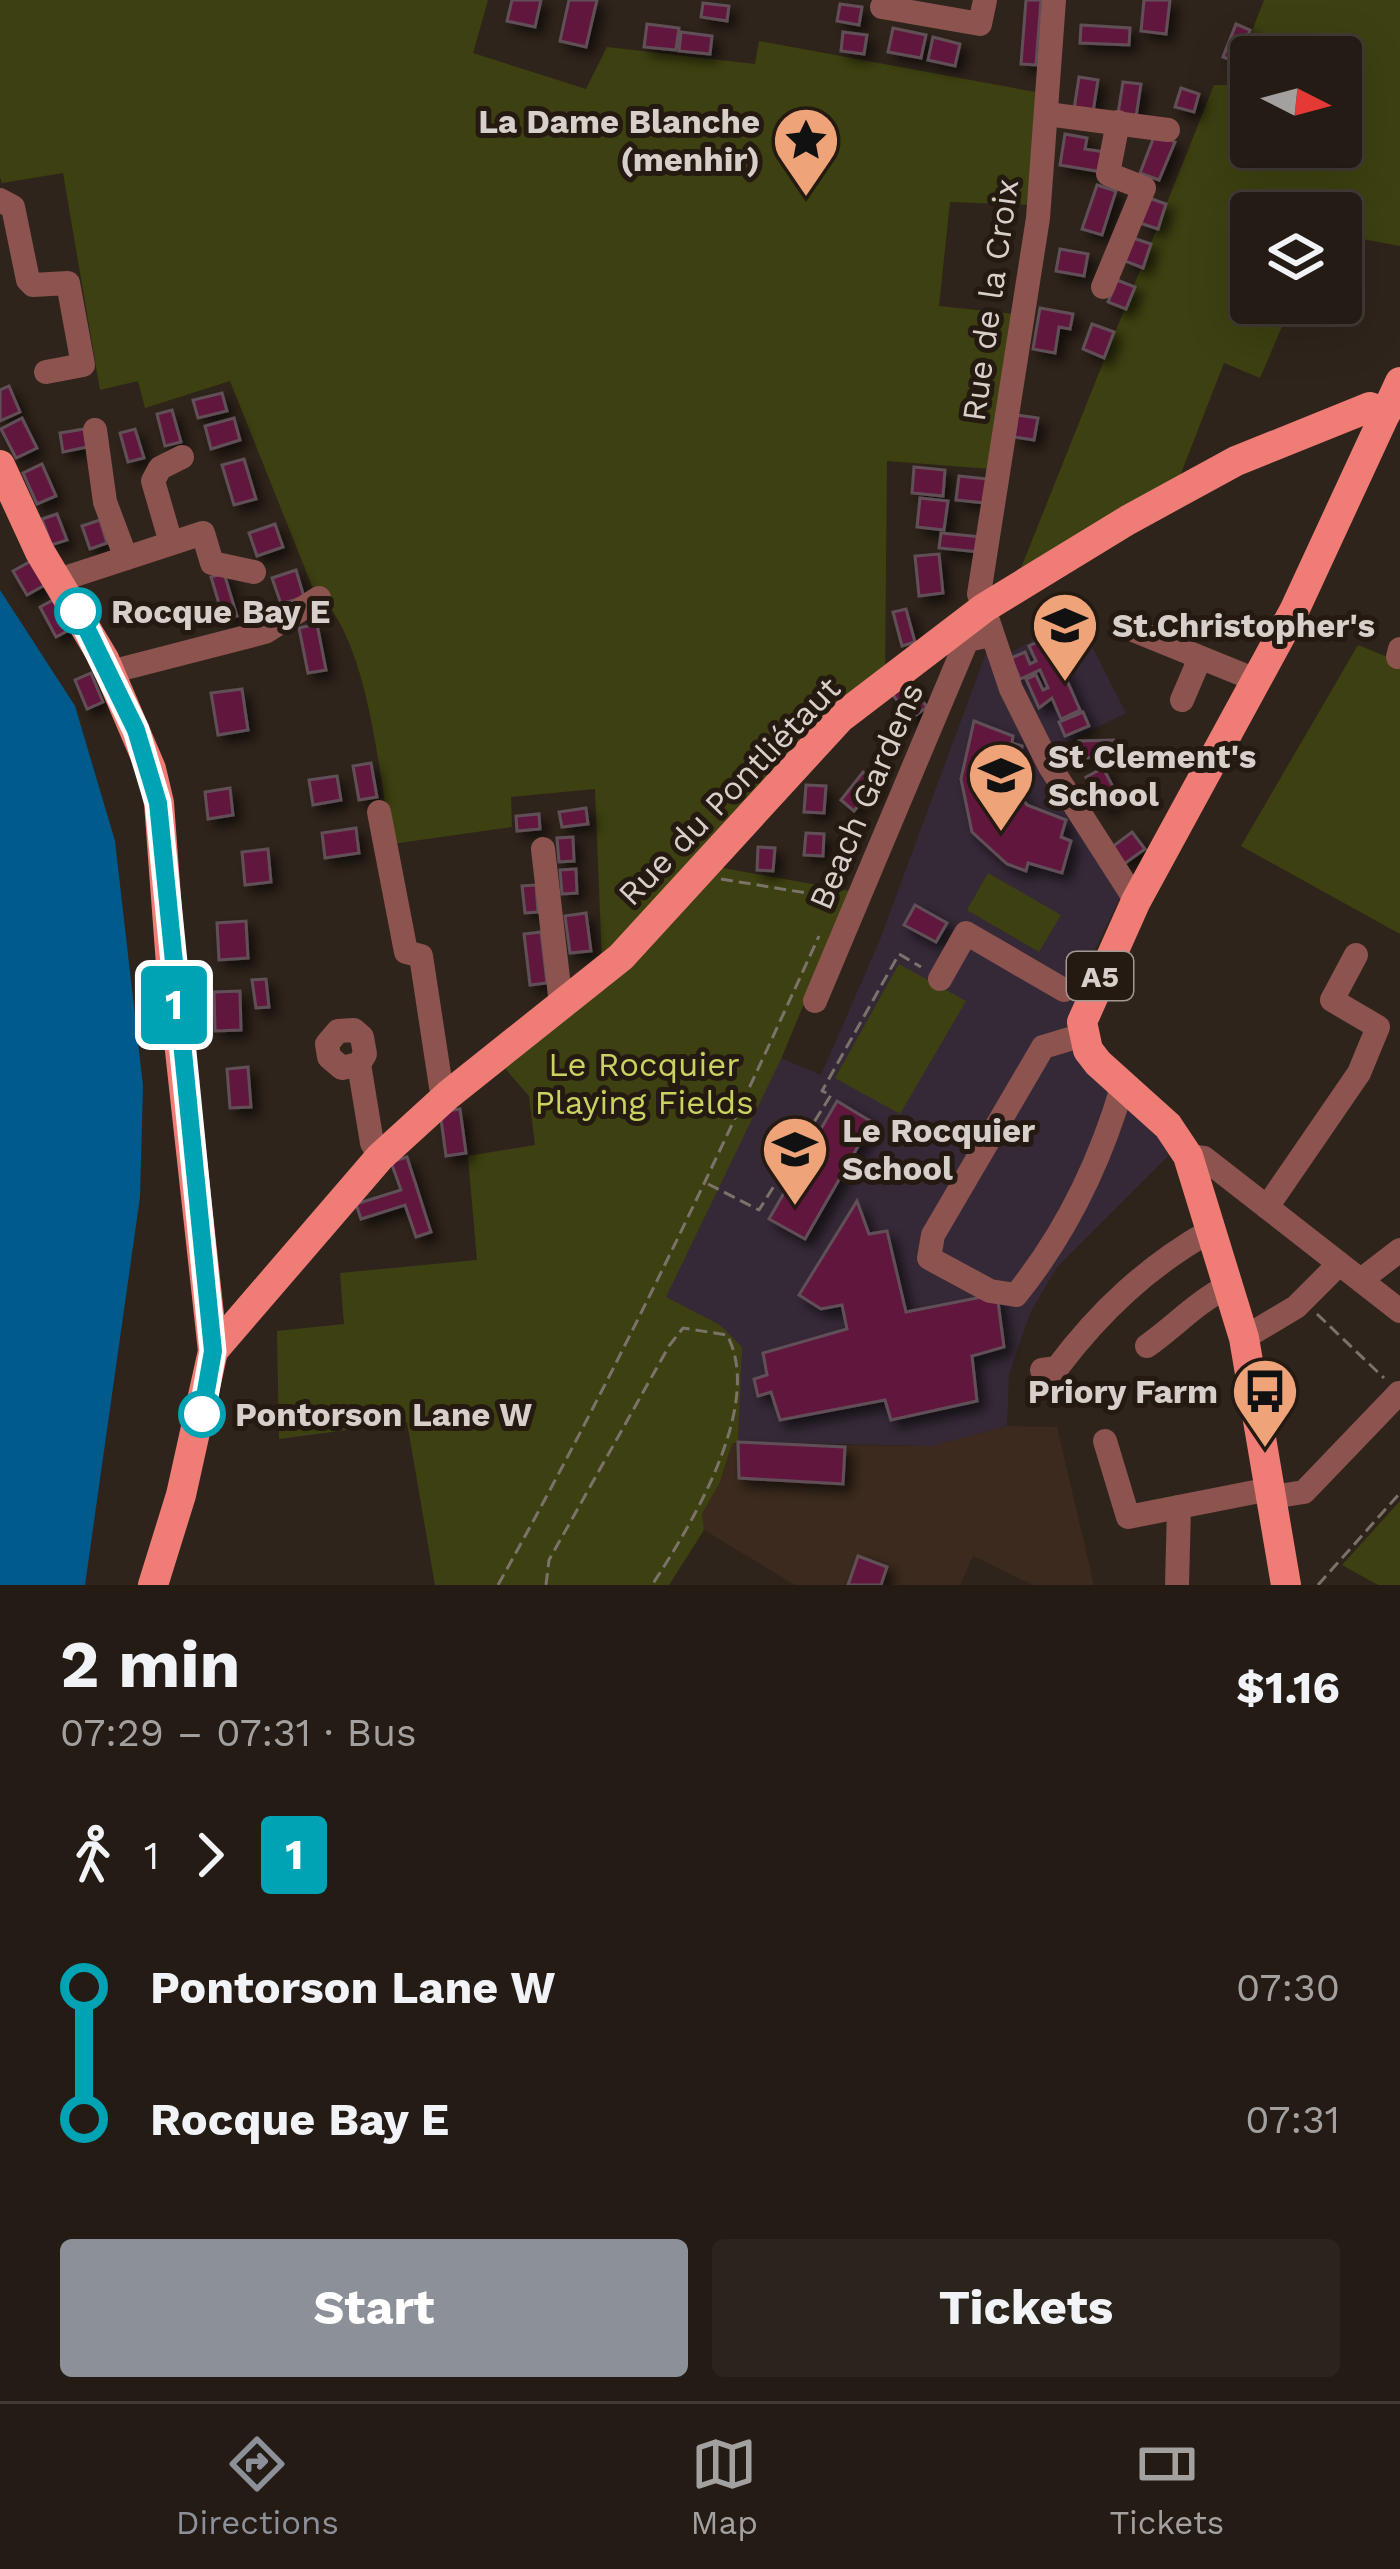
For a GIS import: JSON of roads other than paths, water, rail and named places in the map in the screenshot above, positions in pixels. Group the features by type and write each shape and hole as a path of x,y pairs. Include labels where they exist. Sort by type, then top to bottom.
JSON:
{"main road":[{"name":"A5","path":"1286,1585 1244,1338 1188,1156 1148,1105 1098,1064 1083,1035 1089,998 1136,901 1393,417 1400,382"},
{"name":"Rue du Pontliétaut","path":"213,1351 380,1157 448,1095 621,957 840,718 1236,461 1370,407 1393,417"},
{"path":"0,465 110,672 151,769 158,803 213,1351 182,1495 153,1585"}],"street":[{"path":"882,8 980,24 985,0"},
{"name":"Rue de la Croix","path":"987,621 979,594 1038,218 1054,0"},
{"path":"1048,114 1168,130"},
{"path":"1103,287 1144,188 1108,174 1118,122"},
{"path":"6,204 28,280 33,285 68,283 82,365 46,372"},
{"path":"95,430 105,502 127,558"},
{"path":"171,543 154,481 160,468 182,458"},
{"path":"59,580 203,533 212,563 254,572"},
{"path":"110,672 265,632 319,598"},
{"path":"987,621 1011,689 1049,765 1136,901"},
{"name":"Beach Gardens","path":"815,1001 968,640 987,621"},
{"path":"1128,628 1256,680"},
{"path":"1182,700 1200,658"},
{"path":"1011,689 1003,697 1092,862"},
{"path":"379,812 406,952 421,956 441,1087 448,1095"},
{"path":"543,849 561,1004"},
{"path":"940,979 966,932 1064,990"},
{"path":"1267,1207 1359,1072 1378,1027 1332,1000 1356,955"},
{"path":"1083,1035 1043,1047 1023,1074 932,1235 929,1258 990,1291 1016,1295 1062,1228 1112,1124 1123,1084"},
{"path":"359,1064 372,1143 380,1157"},
{"path":"1112,1124 1148,1105"},
{"path":"1188,1156 1204,1158 1400,1312"},
{"path":"1042,1370 1057,1368 1093,1320 1166,1256 1210,1231"},
{"path":"1361,1280 1400,1250"},
{"path":"1244,1338 1303,1300 1339,1265"},
{"path":"1147,1346 1198,1301 1228,1286"},
{"path":"1105,1441 1128,1517 1271,1493 1304,1492 1400,1393"},
{"path":"1177,1585 1179,1507"}],"water":[{"path":"0,590 75,706 115,841 143,1086 140,1197 85,1585 0,1585"}],"place":[{"name":"La Dame Blanche (menhir)","path":"806,199"},
{"name":"Rocque Bay E","path":"78,611"},
{"name":"St.Christopher's","path":"1065,684"},
{"name":"St Clement's School","path":"1001,834"},
{"name":"Le Rocquier School","path":"795,1208"},
{"name":"Pontorson Lane W","path":"202,1414"},
{"name":"Priory Farm","path":"1265,1450"}],"park label":[{"name":"Le Rocquier Playing Fields","path":"644,1083"}]}
